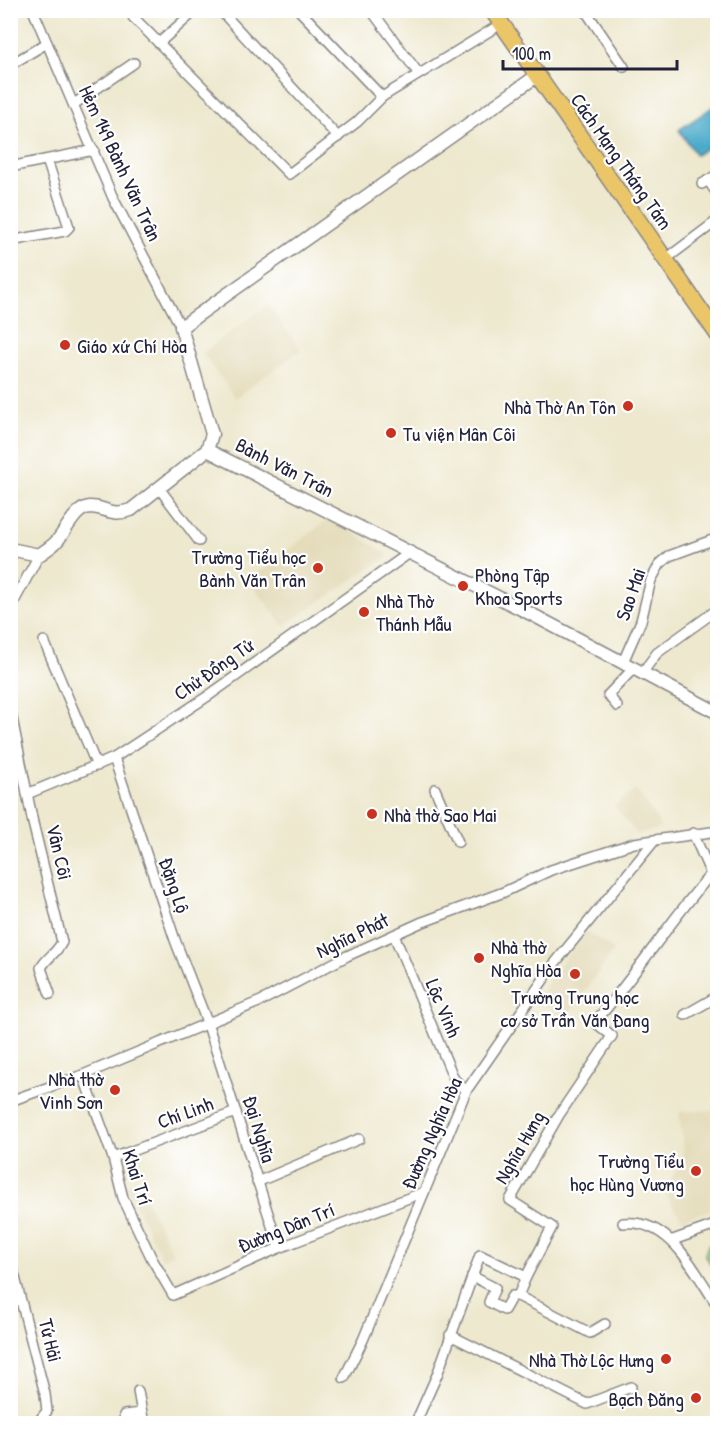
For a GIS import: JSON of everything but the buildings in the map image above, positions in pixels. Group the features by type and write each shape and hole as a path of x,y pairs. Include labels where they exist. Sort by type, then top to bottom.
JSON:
{"main road":[{"name":"Cách Mạng Tháng Tám","path":"492,10 717,335"}],"street":[{"name":"Hẻm 149 Bành Văn Trân","path":"33,10 113,198 181,327"},
{"path":"159,43 196,10"},
{"path":"220,10 338,137"},
{"path":"299,10 382,97"},
{"path":"371,10 419,74"},
{"path":"585,10 624,68"},
{"path":"133,17 289,174 338,137 382,97 501,24"},
{"path":"10,65 47,44"},
{"path":"74,104 134,63"},
{"path":"181,327 538,75"},
{"path":"10,167 94,150"},
{"path":"10,241 65,231 69,227 47,160"},
{"path":"717,174 705,182 717,195"},
{"path":"666,260 717,220"},
{"name":"Bành Văn Trân","path":"181,327 212,434 207,450 717,713"},
{"path":"10,609 39,555 54,544 82,509 91,507 108,513 122,513 131,510 207,450"},
{"path":"159,488 199,541"},
{"name":"Sao Mai","path":"633,668 651,580 660,564 669,556 717,538"},
{"path":"10,549 39,555"},
{"name":"Chử Đồng Tử","path":"27,794 114,758 208,696 408,554"},
{"path":"617,706 608,695 633,668 717,609"},
{"path":"44,641 97,766"},
{"name":"Vân Côi","path":"10,708 27,794 62,942 57,952 46,959 42,968 50,994"},
{"name":"Đặng Lộ","path":"114,758 175,939 207,1022"},
{"path":"435,789 458,842"},
{"name":"Nghĩa Phát","path":"10,1101 83,1075 261,1000 346,956 551,870 634,843 717,831"},
{"name":"Nghĩa Hưng","path":"526,1278 552,1227 510,1200 558,1115 612,1036 595,1022 630,981 651,948 711,874 693,833"},
{"name":"Đường Nghĩa Hòa","path":"344,1378 363,1340 466,1091 555,963 655,840"},
{"name":"Lộc Vinh","path":"394,935 454,1078 466,1091"},
{"path":"685,1015 717,996"},
{"name":"Đại Nghĩa","path":"207,1022 279,1248"},
{"name":"Khai Trí","path":"83,1075 113,1158 123,1198 167,1287"},
{"name":"Chí Linh","path":"113,1158 236,1113"},
{"path":"257,1182 359,1139"},
{"name":"Đường Dân Trí","path":"167,1287 173,1295 279,1248 424,1191"},
{"path":"623,1223 638,1222 673,1240 717,1306"},
{"path":"673,1240 717,1224"},
{"path":"415,1424 437,1375 480,1255 526,1278 518,1296"},
{"name":"Tứ Hải","path":"10,1258 45,1394 47,1411 39,1421 31,1424"},
{"path":"472,1276 495,1288 489,1302 504,1310 512,1296 518,1296 590,1333 605,1324"},
{"path":"450,1335 587,1404 631,1387"},
{"path":"124,1415 143,1418 138,1391"}],"shaded area":[{"path":"268,305 301,350 235,398 202,353"},
{"name":"Trường Tiểu học Bành Văn Trân","path":"330,518 389,555 284,626 249,580"},
{"path":"636,790 658,820 660,829 637,834 614,806"},
{"name":"Trường Trung học cơ sở Trần Văn Đang","path":"585,930 614,950 565,1019 536,999"},
{"name":"Trường Tiểu học Hùng Vương","path":"717,1110 717,1208 682,1219 666,1195 667,1187 684,1155 679,1112"},
{"path":"136,1181 173,1253 162,1259 126,1186"}],"green space":[{"path":"718,1241 717,1274 705,1255 709,1244"}],"water":[{"path":"716,105 717,141 696,155 679,130"}],"place":[{"name":"Giáo xứ Chí Hòa","path":"65,345"},
{"name":"Nhà Thờ An Tôn","path":"628,406"},
{"name":"Tu viện Mân Côi","path":"391,433"},
{"name":"Trường Tiểu học Bành Văn Trân","path":"318,568"},
{"name":"Phòng Tập Khoa Sports","path":"463,586"},
{"name":"Nhà Thờ Thánh Mẫu","path":"364,612"},
{"name":"Nhà thờ Sao Mai","path":"372,814"},
{"name":"Nhà thờ Nghĩa Hòa","path":"479,958"},
{"name":"Trường Trung học cơ sở Trần Văn Đang","path":"575,974"},
{"name":"Nhà thờ Vinh Sơn","path":"115,1090"},
{"name":"Trường Tiểu học Hùng Vương","path":"696,1171"},
{"name":"Nhà Thờ Lộc Hưng","path":"666,1359"},
{"name":"Bạch Đăng","path":"696,1398"}]}
